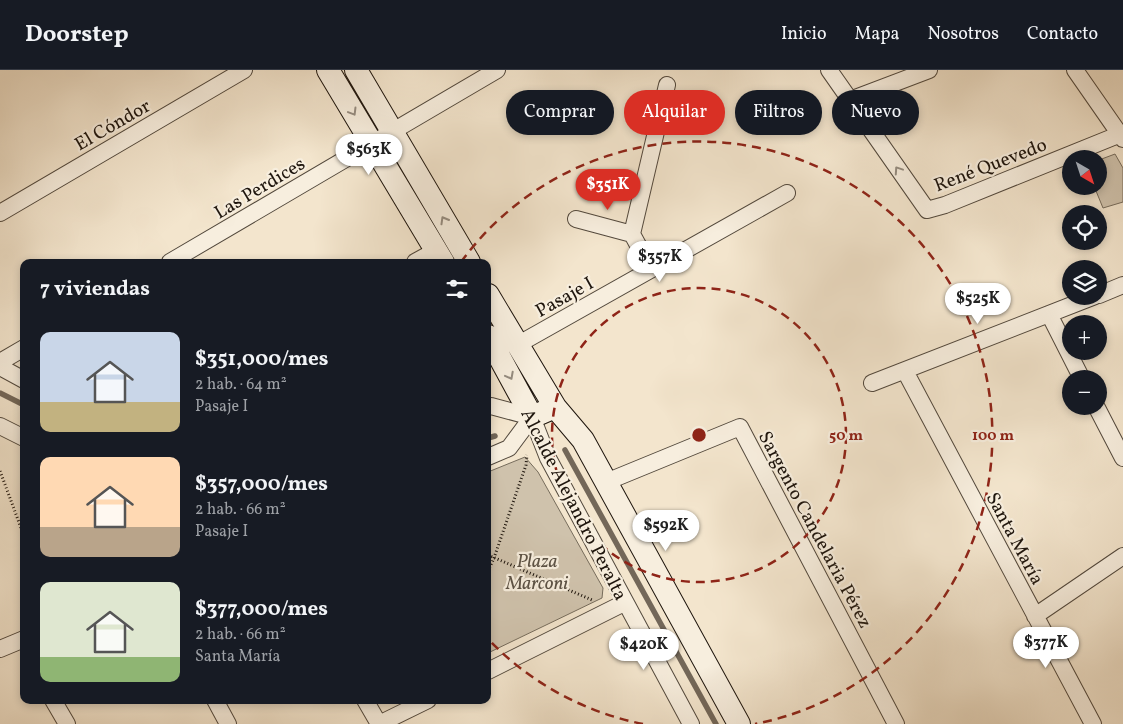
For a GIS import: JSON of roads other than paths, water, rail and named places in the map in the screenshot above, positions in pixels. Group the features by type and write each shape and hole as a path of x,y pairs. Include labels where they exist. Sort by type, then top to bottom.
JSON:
{"main road":[{"path":"328,70 439,256"},
{"path":"356,70 467,259"},
{"name":"Alcalde Alejandro Peralta","path":"491,299 555,407 583,440 739,724"},
{"name":"Alcalde Alejandro Peralta","path":"491,342 532,417"},
{"path":"532,417 555,407"}],"street":[{"name":"El Cóndor","path":"0,213 244,70"},
{"name":"Las Perdices","path":"175,259 497,70"},
{"path":"829,70 843,90"},
{"path":"876,90 929,70"},
{"path":"1075,70 1122,135"},
{"path":"652,269 632,234 667,85"},
{"name":"René Quevedo","path":"874,135 926,210 945,205 1122,135"},
{"name":"Pasaje I","path":"517,345 787,193"},
{"path":"576,219 632,234"},
{"path":"1107,292 1123,286"},
{"path":"872,383 1072,305"},
{"path":"1049,314 1077,370"},
{"path":"0,362 20,350"},
{"path":"0,367 20,378"},
{"name":"Santa María","path":"905,371 1093,724"},
{"path":"491,406 532,417 509,448 491,456"},
{"path":"1103,415 1118,434 1123,458"},
{"name":"Alcalde Alejandro Peralta","path":"532,417 548,458 624,603 691,724"},
{"path":"0,426 20,436"},
{"name":"Sargento Candelaria Pérez","path":"606,482 740,427 896,724"},
{"path":"1035,616 1123,556"},
{"path":"491,670 624,603"},
{"path":"0,649 20,644"},
{"path":"55,704 67,724"},
{"path":"217,704 228,724"},
{"path":"367,704 379,724 420,704"}],"waterway":[{"path":"0,393 20,403"},
{"path":"491,437 495,436"},
{"path":"565,450 716,724"}],"park label":[{"name":"Plaza Marconi","path":"537,571"}]}
